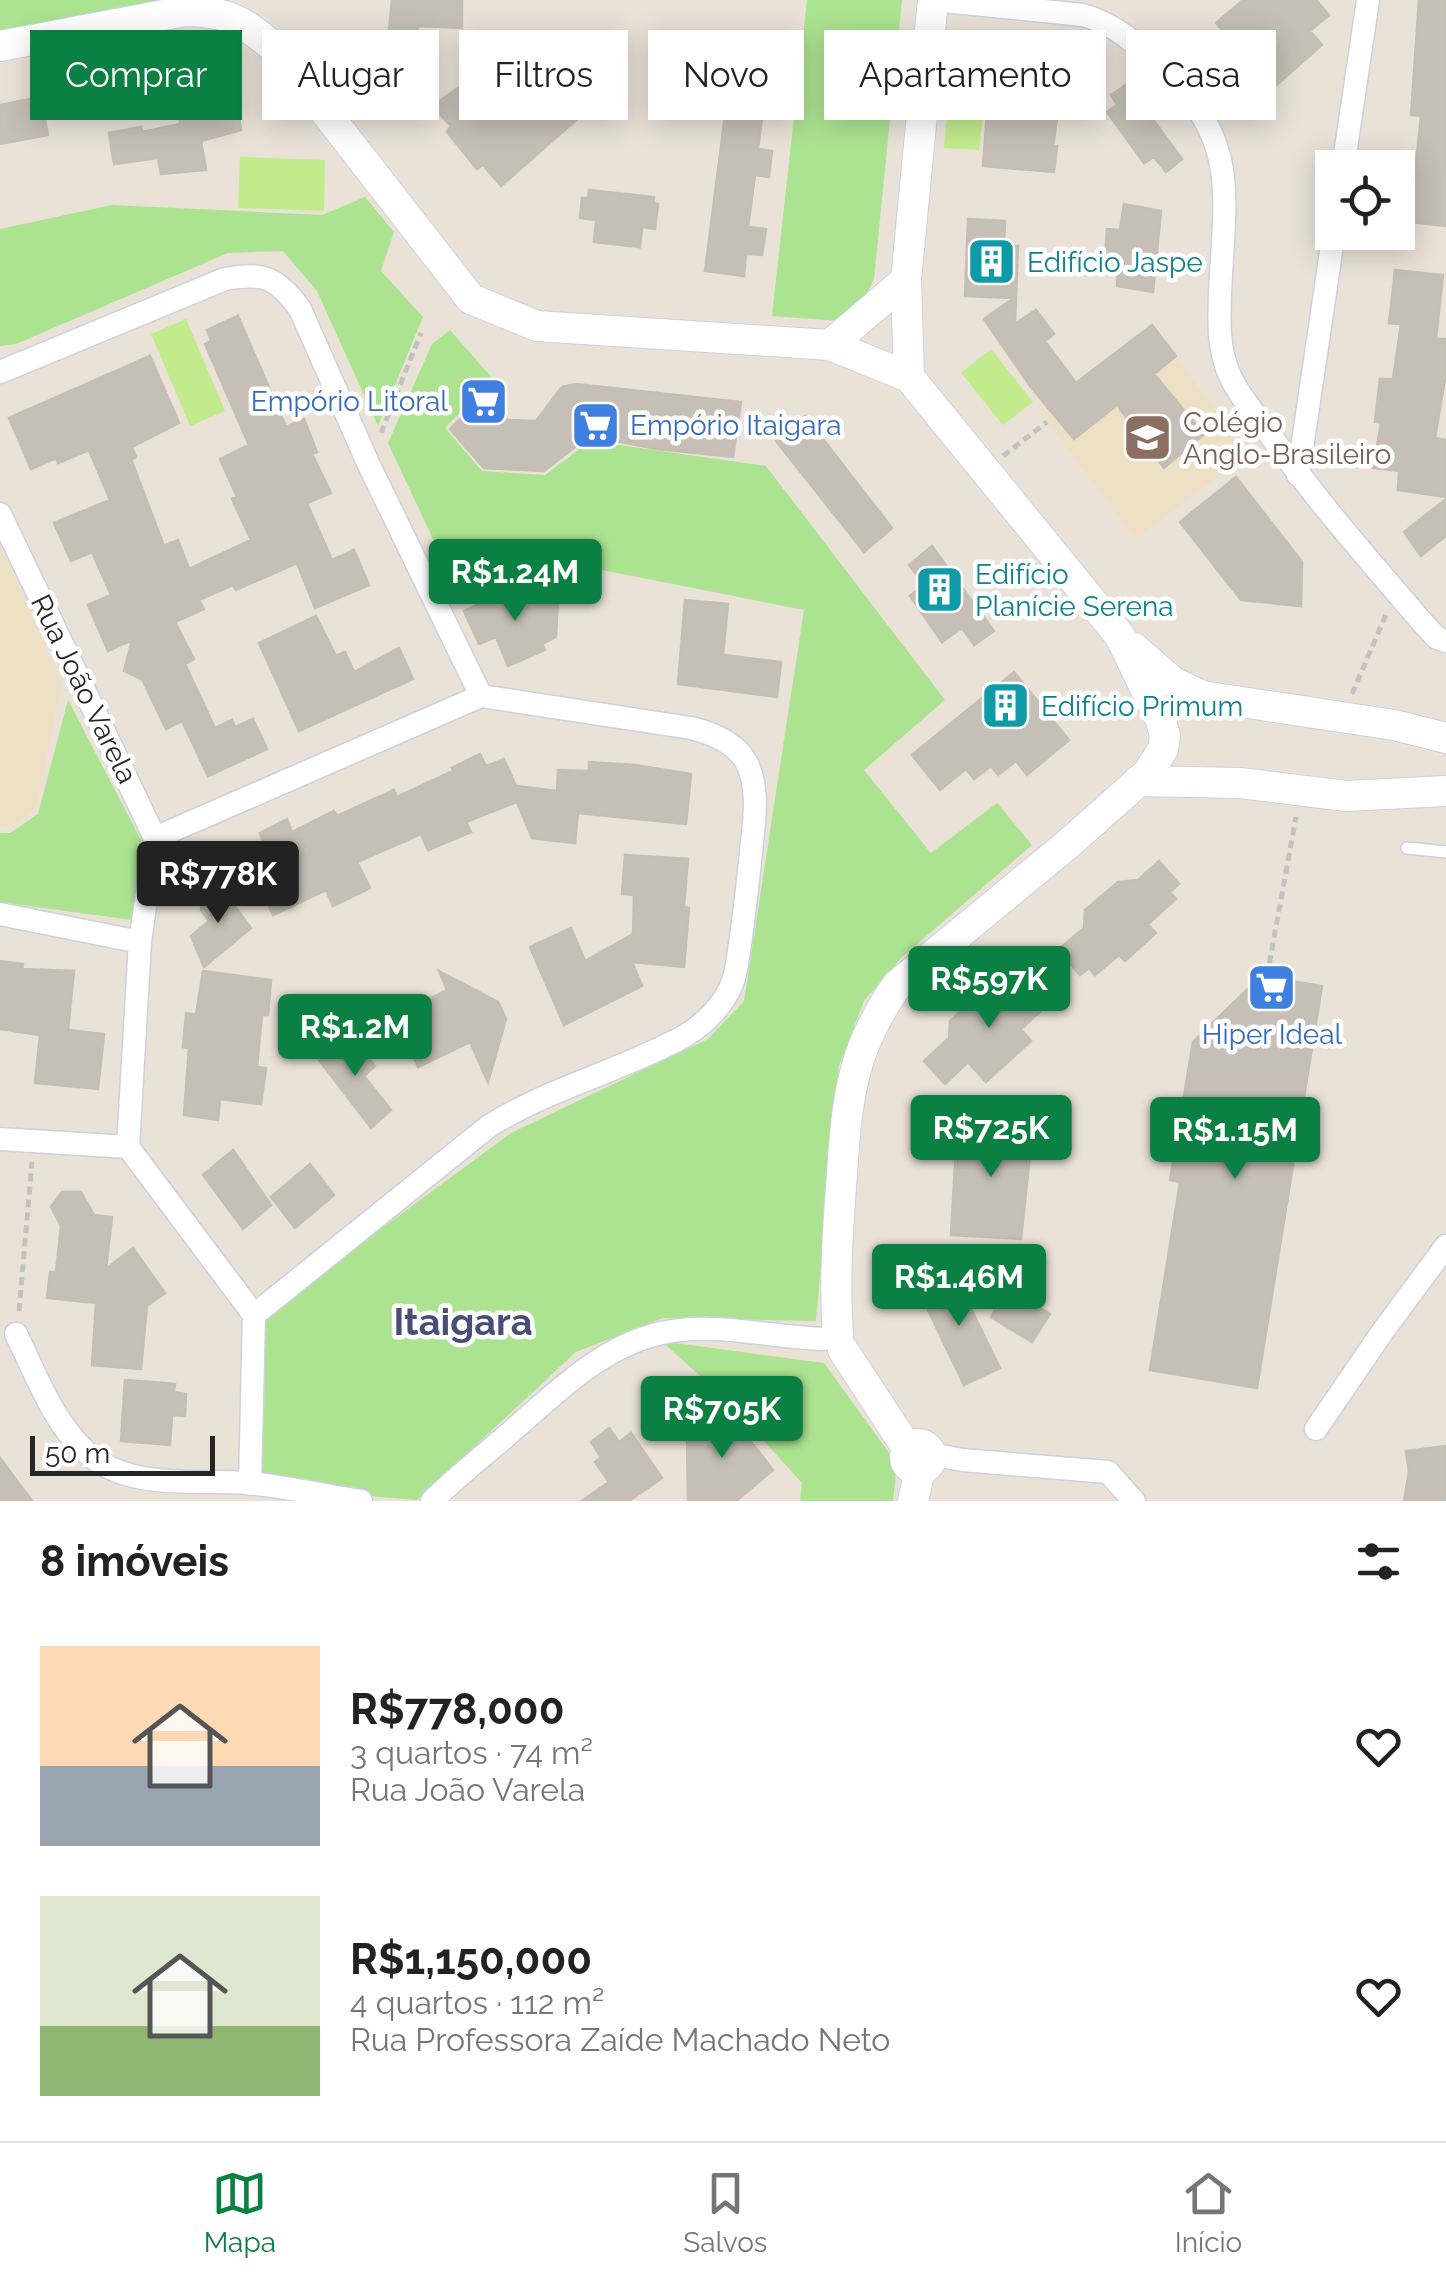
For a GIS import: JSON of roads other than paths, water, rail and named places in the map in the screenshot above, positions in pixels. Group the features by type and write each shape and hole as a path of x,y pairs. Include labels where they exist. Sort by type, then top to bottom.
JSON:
{"street":[{"path":"245,0 264,30"},
{"path":"909,377 906,280 934,0 1050,11 1104,21 1124,32 1188,92 1219,148 1224,187 1219,328 1222,356 1231,380 1298,475 1437,638 1446,641"},
{"path":"1347,150 1368,0"},
{"path":"0,46 212,6 262,38"},
{"path":"332,120 471,299 537,326 830,345 909,377 1120,636 1173,682 1202,696 1342,717 1442,743"},
{"path":"1298,475 1331,250"},
{"path":"0,372 225,279 266,277 284,288 300,308 368,463 481,696"},
{"path":"830,345 906,280"},
{"name":"Rua João Varela","path":"0,514 155,838"},
{"path":"1120,636 1146,685 1172,758 1197,781"},
{"path":"250,1484 254,1315 128,1147 140,942 155,838 481,696 691,728 719,735 738,748 751,774 754,814 748,894 734,980 723,1002 684,1036 516,1109 490,1126 254,1315"},
{"path":"1134,1501 1108,1472 925,1458 834,1343 836,1252 852,1084 878,1015 898,985 1138,781 1159,758 1173,715 1202,696"},
{"path":"1138,781 1240,783 1375,797 1440,785"},
{"path":"0,914 140,942"},
{"path":"0,1140 128,1147"},
{"path":"1316,1429 1446,1246"},
{"path":"432,1501 592,1362 624,1346 681,1330 718,1330 834,1343"},
{"path":"16,1334 60,1422 86,1452 112,1470 139,1478 250,1484 361,1501"},
{"path":"913,1501 925,1458"}],"lane":[{"path":"1406,848 1446,852"}],"place":[{"name":"Edifício Jaspe","path":"992,262"},
{"name":"Empório Litoral","path":"483,401"},
{"name":"Empório Itaigara","path":"595,425"},
{"name":"Colégio Anglo-Brasileiro","path":"1148,438"},
{"name":"Edifício Planície Serena","path":"940,590"},
{"name":"Edifício Primum","path":"1006,706"},
{"name":"Hiper Ideal","path":"1272,987"}],"district":[{"name":"Itaigara","path":"463,1321"}]}
